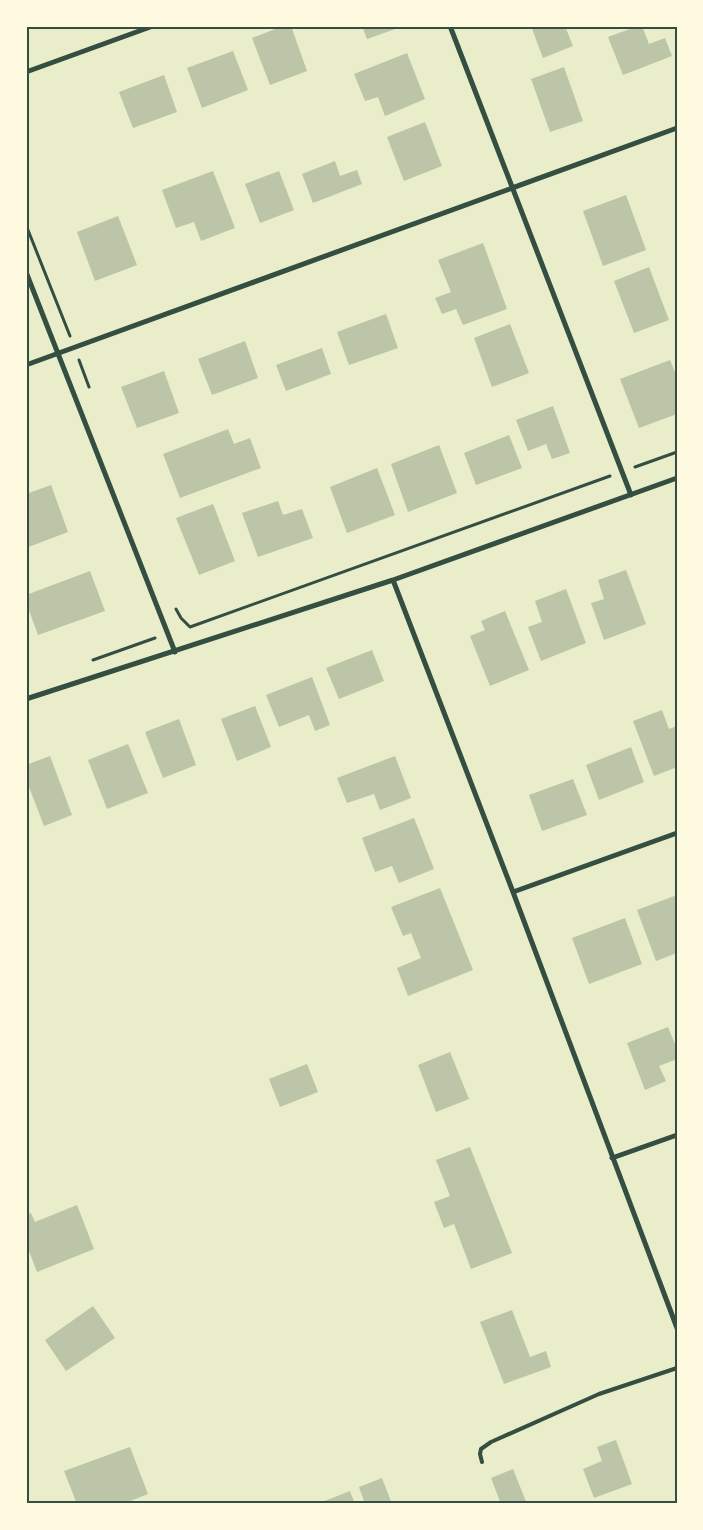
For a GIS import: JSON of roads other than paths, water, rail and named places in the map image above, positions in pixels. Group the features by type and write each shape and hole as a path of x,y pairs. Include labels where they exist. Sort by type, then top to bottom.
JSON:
{"street":[{"path":"26,72 153,26"},
{"path":"450,26 631,495"},
{"path":"26,365 677,128"},
{"path":"26,272 175,652"},
{"path":"26,699 393,580 677,478"},
{"path":"393,580 677,1328"},
{"path":"513,892 677,834"},
{"path":"612,1158 677,1135"}],"lane":[{"path":"482,1462 481,1449 491,1442 599,1394 677,1368"}]}
